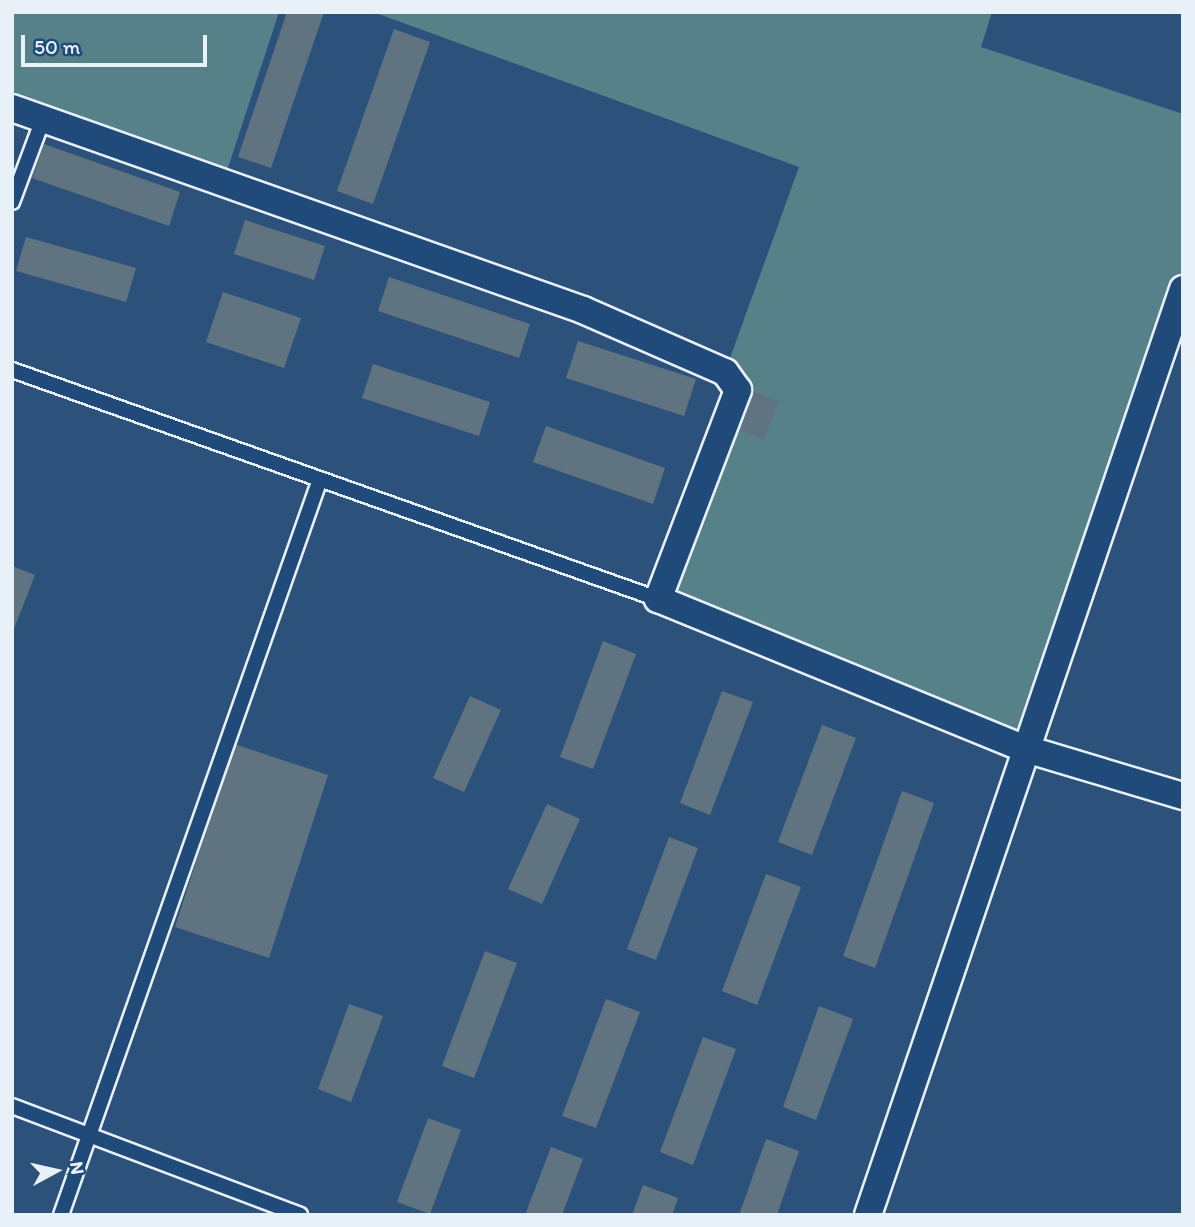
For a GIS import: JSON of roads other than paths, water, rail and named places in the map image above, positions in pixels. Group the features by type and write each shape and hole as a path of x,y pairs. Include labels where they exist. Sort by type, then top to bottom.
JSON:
{"street":[{"path":"12,108 583,310 725,372 738,390 658,599 1026,749 1183,796"},
{"path":"868,1215 1183,289"}],"lane":[{"path":"12,202 43,119"},
{"path":"12,370 319,482 658,599"},
{"path":"61,1215 319,482"},
{"path":"12,1106 300,1215"}]}
